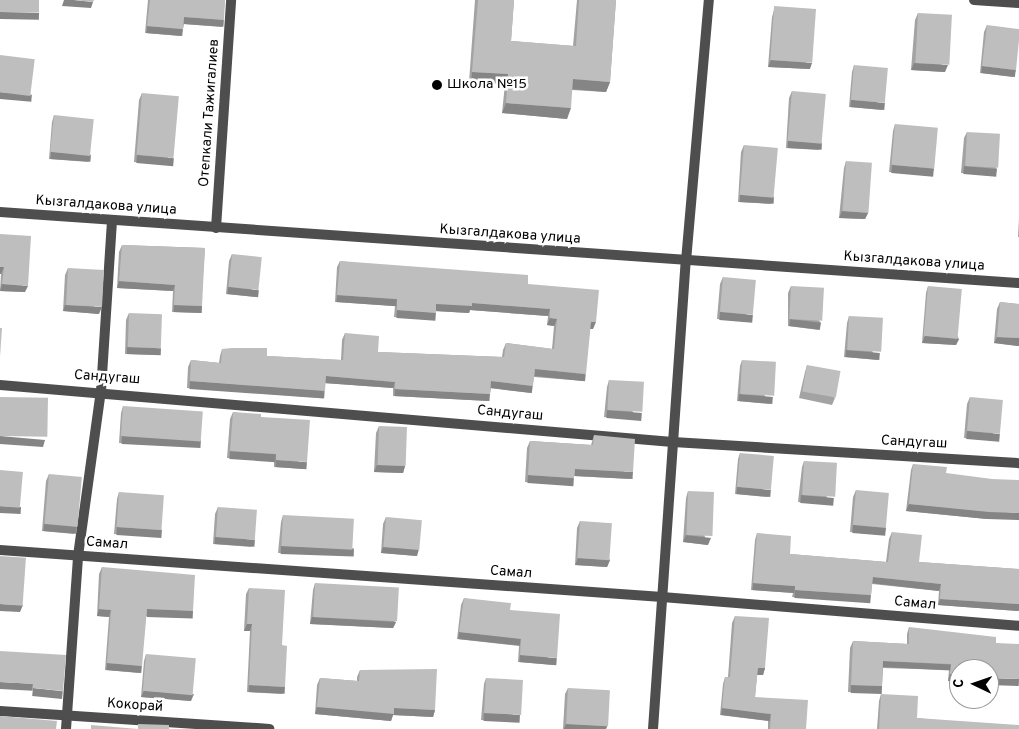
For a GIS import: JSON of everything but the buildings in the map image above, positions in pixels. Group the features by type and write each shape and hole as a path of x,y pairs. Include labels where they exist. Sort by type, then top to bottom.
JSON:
{"street":[{"name":"Отепкали Тажигалиев","path":"216,228 231,0"},
{"path":"653,729 686,261 709,0"},
{"path":"974,0 1019,3"},
{"name":"Кызгалдакова улица","path":"0,212 1019,283"},
{"path":"66,729 78,556 101,391 112,221"},
{"name":"Сандугаш","path":"0,385 101,391 673,442 1019,463"},
{"name":"Самал","path":"0,550 662,597 1019,626"},
{"name":"Кокорай","path":"0,710 269,729"}],"place":[{"name":"Школа №15","path":"437,85"}]}
